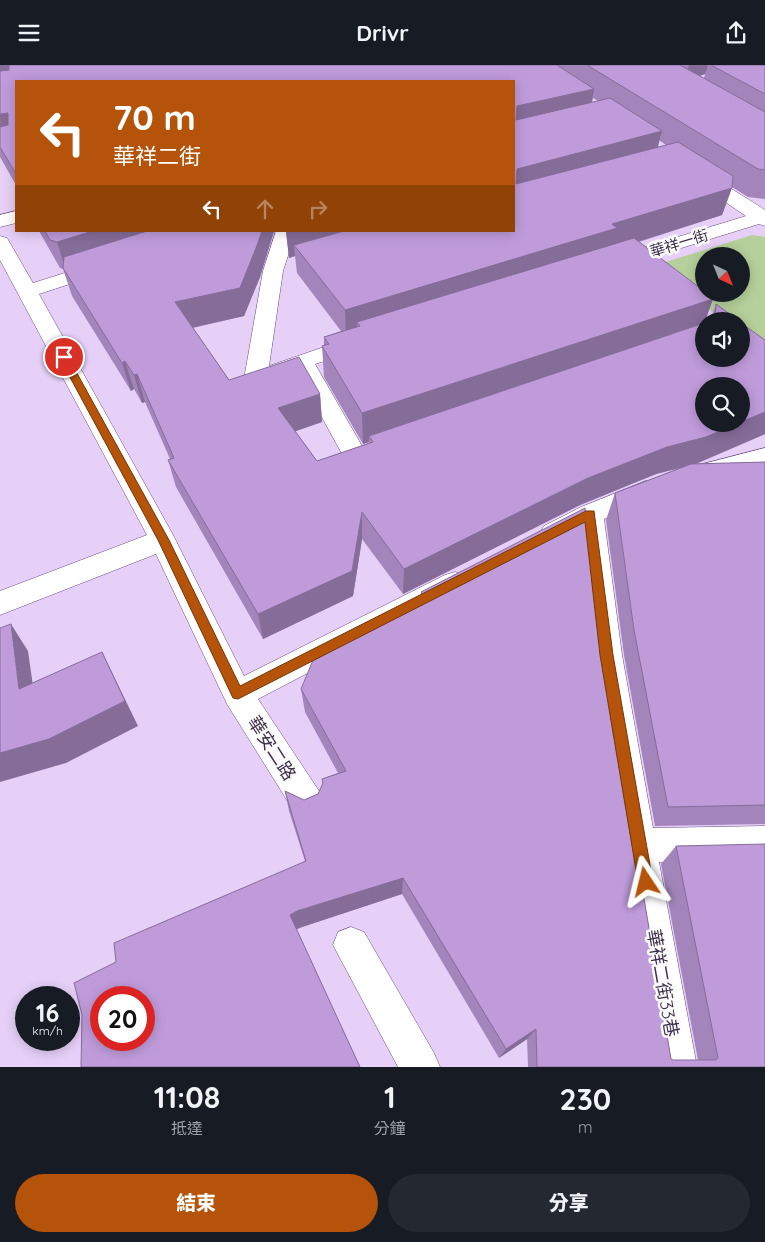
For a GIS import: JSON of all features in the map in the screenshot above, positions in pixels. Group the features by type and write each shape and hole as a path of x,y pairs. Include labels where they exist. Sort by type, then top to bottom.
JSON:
{"street":[{"path":"683,165 764,218"},
{"path":"0,221 15,217"},
{"name":"華祥一街","path":"601,267 764,218"},
{"path":"286,232 283,268 255,379 302,361 376,337"},
{"name":"華安二路","path":"0,242 163,540 238,694 308,801"},
{"path":"629,258 650,275"},
{"path":"28,291 122,261"},
{"path":"302,361 356,457 403,441"},
{"path":"528,546 590,514 675,481 765,457"},
{"name":"華祥二街33巷","path":"590,514 607,655 677,1067"},
{"path":"0,603 163,540"},
{"path":"238,694 475,573"},
{"path":"639,845 765,843"},
{"path":"351,945 420,1067"}],"green space":[{"path":"752,235 765,237 765,352 750,341 750,312 712,312 701,303 750,303 750,247 714,247"},
{"path":"695,253 695,299 653,266"}],"building":[{"path":"9,65 557,65 594,89 517,106 516,120 610,98 662,131 517,169 516,184 678,142 733,176 732,188 612,224 617,228 345,310 294,245 340,232 515,232 515,80 15,80 15,172 0,147 0,127 8,125 8,113 0,114 0,71 9,70"},
{"path":"587,65 680,65 765,112 765,170 758,169"},
{"path":"711,65 765,65 765,94"},
{"path":"46,232 90,232 57,242 50,240"},
{"path":"144,232 262,232 240,288 175,302 229,380 299,357 320,394 278,408 317,461 373,442 369,436 695,326 695,367 750,367 750,329 765,340 765,412 750,418 750,377 695,377 695,432 718,432 667,447 588,478 404,569 362,512 352,571 258,614 168,460 174,458 137,374 134,375 125,361 122,363 63,268 64,257"},
{"path":"634,238 695,284 695,303 701,303 362,413 322,346 329,344 324,337 360,326 357,322"},
{"path":"716,304 727,312 716,312"},
{"path":"765,462 765,805 668,807 634,630 615,493 691,464"},
{"path":"585,508 599,631 671,1059 716,1060 718,1058 676,846 765,844 765,1067 537,1067 536,1029 506,1049 403,878 297,911 290,915 360,1067 81,1067 82,1015 80,986 75,986 74,983 116,962 114,943 306,861 285,791 304,800 318,794 323,783 322,779 346,771 301,689 313,660 427,601 421,592"},
{"path":"11,624 19,689 102,652 125,701 49,739 0,753 0,628"}],"route":[{"path":"64,357 163,540 238,694 590,514 607,655 646,882"}]}
